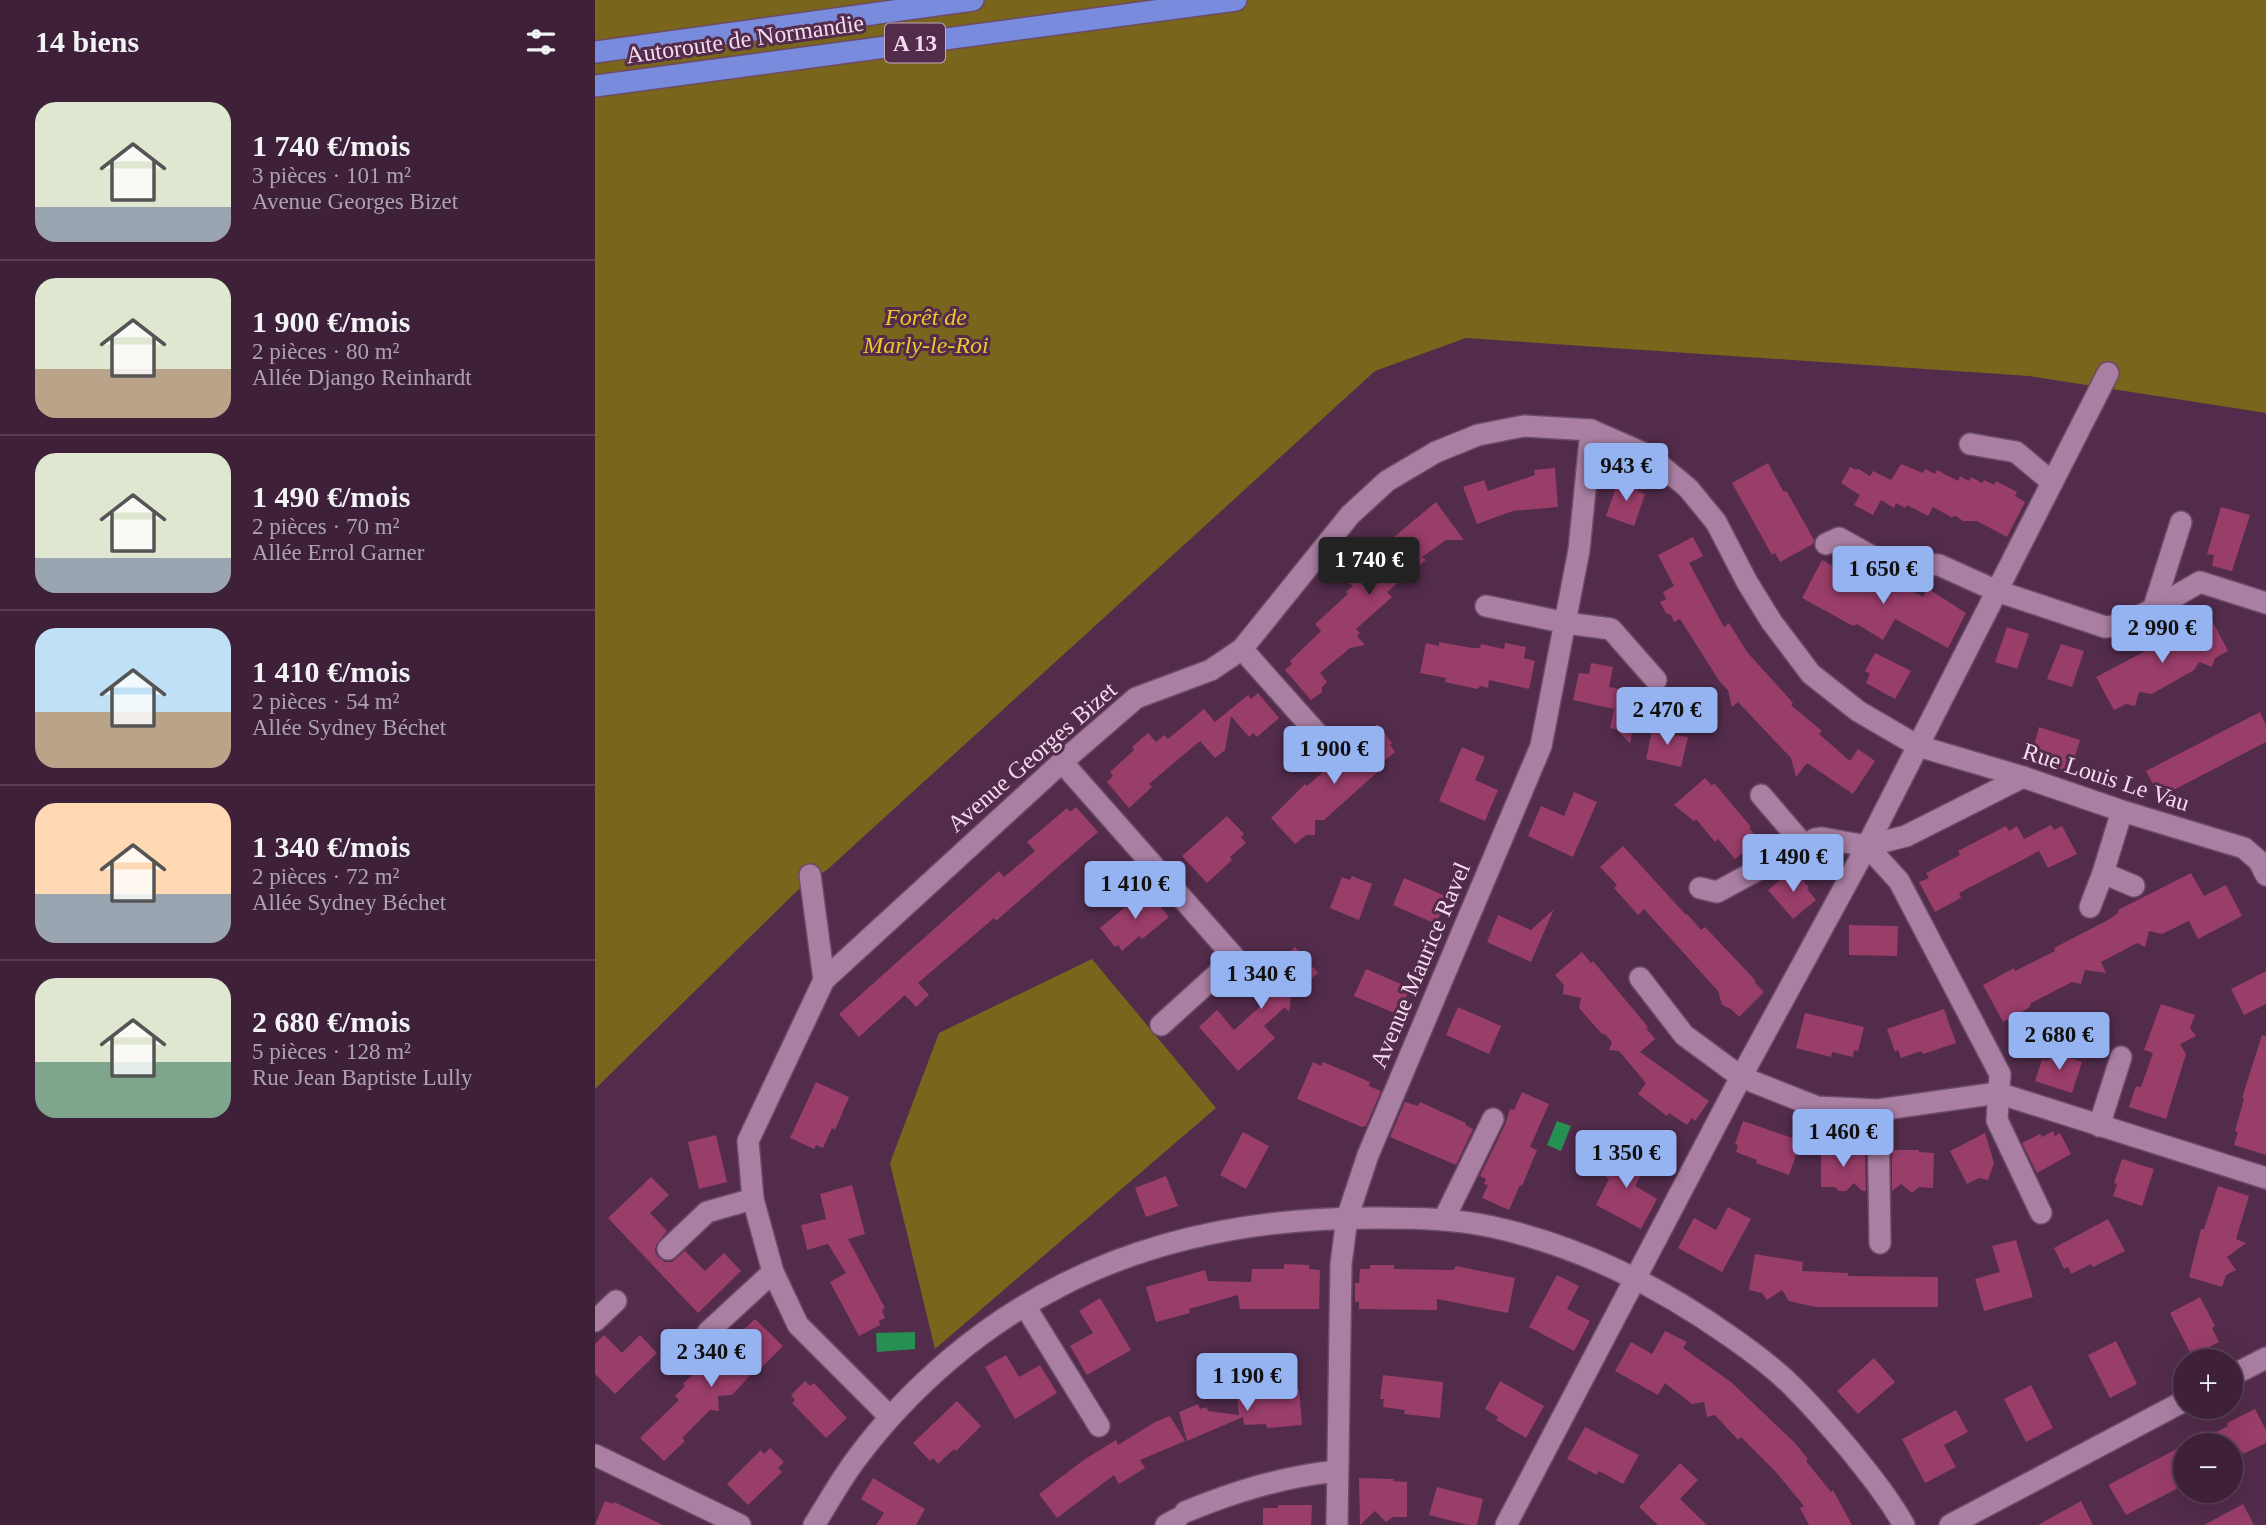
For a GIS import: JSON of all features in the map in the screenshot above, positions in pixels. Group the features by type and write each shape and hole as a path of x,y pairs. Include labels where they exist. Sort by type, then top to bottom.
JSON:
{"highway":[{"name":"Autoroute de Normandie","path":"595,52 973,0"},
{"name":"Autoroute de Normandie","path":"595,86 1236,0"}],"street":[{"path":"1506,1525 1741,1077 1867,846 2108,373"},
{"name":"Avenue Georges Bizet","path":"890,1417 797,1325 773,1272 753,1199 748,1141 824,980 1062,762 1136,698 1210,670 1243,649 1350,515 1387,481 1436,452 1478,435 1524,426 1591,430 1648,456 1688,488 1716,522 1765,611 1811,674 1858,711 1918,746"},
{"name":"Avenue Maurice Ravel","path":"1337,1525 1341,1264 1347,1218 1368,1155 1541,746 1579,551 1591,430"},
{"path":"1970,444 2016,452 2052,482"},
{"path":"2154,607 2181,523"},
{"path":"1826,544 1839,538 1882,562 1939,565 1997,592 2105,627 2114,626 2200,582 2266,603"},
{"path":"1486,606 1566,623 1611,629 1656,680"},
{"path":"1243,649 1322,739 1303,758"},
{"name":"Rue Louis Le Vau","path":"1918,746 2244,848 2259,861 2266,875"},
{"path":"1062,762 1235,958 1161,1025"},
{"path":"1700,888 1717,892 1803,844 1822,838 1867,846 1906,836 2022,777"},
{"path":"1761,795 1803,844"},
{"path":"2091,907 2122,811"},
{"path":"1867,846 1899,881 2000,1074 1997,1120 2041,1213"},
{"path":"2103,873 2134,886"},
{"path":"810,875 824,980"},
{"path":"1640,978 1684,1035 1741,1077 1817,1107 1878,1110 1998,1093 2266,1178"},
{"path":"2099,1126 2121,1057"},
{"path":"1878,1110 1880,1243"},
{"path":"1444,1219 1493,1119"},
{"path":"669,1249 707,1212 753,1199"},
{"path":"814,1525 854,1461 890,1417 955,1354 1061,1285 1136,1252 1217,1232 1347,1218 1444,1219 1492,1227 1592,1257 1688,1307 1750,1351 1795,1389 1884,1492 1904,1525"},
{"path":"708,1332 773,1272"},
{"path":"595,1321 616,1301"},
{"path":"1025,1306 1099,1426"},
{"path":"2243,1370 2266,1358"},
{"path":"1950,1525 2173,1408"},
{"path":"595,1455 740,1525"},
{"path":"1176,1519 1232,1493 1297,1475 1337,1471"}],"green space":[{"name":"Forêt de Marly-le-Roi","path":"595,0 2266,0 2266,413 2029,376 1466,338 1375,371 828,869 798,890 595,1089"},
{"path":"1092,959 1216,1108 935,1349 890,1163 939,1033"}],"shaded area":[{"path":"1557,1121 1571,1126 1561,1151 1547,1145"},
{"path":"915,1332 915,1349 877,1352 876,1333"}],"building":[{"path":"1768,463 1814,540 1813,544 1780,562 1775,553 1772,555 1732,483"},
{"path":"1901,464 1923,473 1925,469 1935,474 1937,470 1958,481 1960,476 1969,481 1971,477 1994,485 1996,481 2017,492 2015,496 2025,502 2007,537 1977,521 1963,521 1933,507 1928,516 1907,505 1905,508 1896,503 1894,508 1881,500 1873,515 1854,505 1860,495 1841,483 1850,467 1870,476 1873,471 1891,480"},
{"path":"1555,468 1558,507 1513,511 1477,524 1463,487 1484,480 1488,491 1535,475 1534,470"},
{"path":"1619,479 1639,487 1637,491 1645,494 1634,526 1606,516"},
{"path":"1436,502 1464,540 1446,540 1422,557 1426,560 1387,592 1392,597 1356,629 1360,633 1357,636 1365,645 1350,648 1320,673 1327,682 1322,687 1322,692 1311,700 1285,670 1292,664 1290,661 1321,631 1315,624 1348,594 1346,592 1353,586 1349,583 1378,558 1375,555 1379,552 1377,551"},
{"path":"2221,507 2250,515 2232,571 2212,566 2214,555 2207,554"},
{"path":"1693,537 1703,556 1689,563 1724,627 1729,623 1747,652 1793,703 1791,705 1822,731 1819,734 1850,761 1858,749 1875,761 1853,794 1807,763 1796,777 1791,758 1738,702 1732,707 1728,690 1720,682 1680,619 1674,622 1671,615 1666,613 1660,602 1666,599 1663,592 1674,586 1658,555"},
{"path":"1822,560 1883,593 1891,579 1923,597 1927,588 1966,613 1948,648 1895,619 1883,640 1857,624 1853,626 1802,598"},
{"path":"2212,620 2228,651 2215,658 2212,667 2199,662 2194,670 2152,694 2139,692 2135,706 2126,704 2114,710 2096,677 2197,624 2199,626"},
{"path":"2007,627 2029,634 2017,669 1995,662"},
{"path":"1439,642 1472,648 1480,648 1481,644 1504,649 1505,643 1526,647 1524,658 1535,661 1529,689 1489,680 1488,688 1481,686 1477,689 1445,682 1446,678 1420,673 1426,643 1439,646"},
{"path":"2061,644 2084,651 2072,687 2047,679"},
{"path":"1875,653 1911,671 1895,699 1866,683 1870,674 1865,671"},
{"path":"1591,663 1613,667 1609,687 1630,691 1630,695 1639,697 1630,743 1616,729 1610,728 1614,709 1573,700 1579,673 1589,674"},
{"path":"1258,693 1279,718 1257,737 1253,733 1249,737 1231,716 1225,750 1215,758 1200,741 1149,784 1152,787 1129,808 1107,782 1113,776 1110,772 1148,733 1156,742 1164,735 1168,739 1204,709 1215,722 1248,695 1251,699"},
{"path":"2260,712 2266,725 2266,742 2160,797 2146,771"},
{"path":"1377,724 1392,743 1390,745 1395,752 1378,766 1381,769 1324,820 1315,820 1315,835 1306,835 1295,844 1271,818 1305,784 1307,786"},
{"path":"1653,726 1674,731 1674,735 1688,737 1681,767 1646,759"},
{"path":"2039,727 2080,740 2070,772 2030,759"},
{"path":"1462,747 1485,757 1475,780 1498,790 1485,821 1439,801"},
{"path":"1705,778 1712,786 1714,783 1759,840 1735,859 1718,839 1715,842 1696,819 1694,821 1674,805"},
{"path":"1574,792 1597,802 1573,857 1528,836 1541,806 1564,816"},
{"path":"1076,807 1098,832 996,921 994,918 918,983 929,995 916,1007 905,995 859,1037 839,1014 999,871 1004,877 1035,851 1027,842 1067,808 1070,812"},
{"path":"1227,816 1244,834 1241,837 1246,843 1207,883 1182,856"},
{"path":"2051,825 2054,830 2062,826 2077,854 2048,868 2039,851 1959,893 1961,898 1935,912 1919,882 1929,878 1926,873 1960,855 1958,851 2006,826 2009,831 2017,826 2024,839"},
{"path":"1623,846 1701,930 1705,927 1764,992 1739,1017 1722,1005 1718,991 1644,909 1638,915 1614,888 1617,885 1600,867"},
{"path":"1794,869 1816,900 1793,919 1768,890"},
{"path":"2191,873 2204,896 2226,885 2242,916 2198,939 2189,921 2162,934 2149,931 2145,947 2137,943 2101,962 2106,973 2085,970 2081,984 2072,982 2031,1003 2029,1008 2003,1022 1983,985 2014,968 2015,971 2055,951 2054,948 2108,920 2119,912 2118,910"},
{"path":"1352,876 1372,884 1359,920 1330,908 1342,877 1350,880"},
{"path":"1404,878 1448,897 1436,924 1393,905"},
{"path":"1146,890 1169,917 1142,939 1139,936 1122,951 1118,945 1115,947 1100,928"},
{"path":"1554,909 1531,962 1487,942 1498,915 1531,930"},
{"path":"1849,925 1898,926 1897,956 1849,955"},
{"path":"1295,947 1318,973 1307,983 1307,991 1292,990 1289,1012 1285,1007 1264,1026 1275,1038 1238,1071 1199,1027 1217,1010 1234,1030 1274,994 1258,976"},
{"path":"1582,952 1591,963 1593,961 1655,1039 1640,1052 1709,1101 1695,1121 1692,1118 1687,1125 1669,1113 1667,1116 1638,1094 1646,1083 1619,1051 1609,1050 1612,1042 1579,1008 1581,998 1563,994 1564,985 1555,975"},
{"path":"1366,969 1410,988 1399,1015 1354,996"},
{"path":"2266,971 2266,1004 2244,1015 2231,989"},
{"path":"2161,1004 2195,1015 2190,1028 2196,1036 2180,1044 2186,1054 2166,1119 2129,1107 2136,1086 2141,1087 2153,1053 2144,1050"},
{"path":"1458,1007 1501,1026 1489,1054 1446,1035"},
{"path":"1944,1009 1956,1043 1901,1058 1898,1050 1895,1052 1887,1029"},
{"path":"1805,1013 1864,1027 1858,1051 1854,1050 1853,1057 1832,1052 1831,1057 1796,1048"},
{"path":"2262,1035 2266,1036 2266,1155 2234,1145 2244,1099 2242,1098"},
{"path":"2051,1052 2082,1062 2072,1093 2035,1081 2042,1060 2048,1061"},
{"path":"1313,1062 1321,1066 1323,1062 1347,1072 1370,1082 1369,1086 1381,1091 1366,1126 1362,1127 1297,1099"},
{"path":"816,1082 849,1097 835,1130 832,1128 823,1148 816,1145 814,1149 790,1138"},
{"path":"1522,1092 1549,1104 1530,1147 1537,1150 1509,1210 1482,1198 1488,1185 1484,1184 1486,1179 1480,1176 1510,1109 1514,1110"},
{"path":"1405,1102 1418,1106 1420,1102 1466,1123 1465,1125 1473,1129 1456,1165 1390,1137"},
{"path":"1743,1121 1801,1141 1789,1175 1756,1163 1757,1160 1736,1152 1738,1145 1735,1144"},
{"path":"2053,1131 2055,1136 2060,1133 2071,1154 2037,1173 2022,1143"},
{"path":"1243,1132 1269,1146 1246,1189 1220,1175"},
{"path":"1985,1133 1994,1163 1988,1180 1979,1178 1967,1184 1950,1151"},
{"path":"716,1135 727,1182 699,1189 688,1142"},
{"path":"1618,1148 1647,1164 1635,1186 1657,1199 1641,1229 1596,1205 1609,1179 1604,1176"},
{"path":"1821,1150 1865,1150 1866,1191 1862,1191 1854,1183 1846,1191 1839,1191 1835,1187 1821,1187"},
{"path":"1892,1150 1934,1153 1933,1188 1919,1187 1912,1193 1901,1184 1892,1191"},
{"path":"2122,1159 2154,1169 2142,1206 2113,1196 2117,1184 2114,1183"},
{"path":"1166,1176 1178,1206 1146,1217 1135,1188"},
{"path":"651,1177 669,1195 650,1213 667,1231 656,1245 658,1257 665,1262 672,1262 685,1251 705,1271 724,1253 741,1271 698,1313 608,1218"},
{"path":"852,1185 865,1234 848,1239 885,1308 882,1310 885,1318 879,1321 880,1325 859,1336 830,1282 846,1273 828,1244 807,1250 801,1225 826,1219 820,1194"},
{"path":"2218,1186 2249,1196 2236,1239 2246,1243 2227,1257 2236,1270 2226,1275 2222,1287 2189,1277 2201,1229 2204,1229"},
{"path":"1728,1207 1751,1219 1722,1272 1678,1248 1694,1218 1716,1230"},
{"path":"2108,1219 2125,1251 2093,1267 2091,1264 2071,1274 2068,1267 2064,1269 2054,1248"},
{"path":"2016,1240 2033,1297 1984,1311 1975,1279 2000,1272 1992,1246"},
{"path":"1755,1254 1803,1262 1802,1271 1848,1273 1848,1276 1938,1277 1938,1307 1815,1307 1789,1301 1782,1290 1767,1300 1762,1293 1749,1290"},
{"path":"1284,1264 1309,1265 1309,1269 1320,1270 1319,1309 1240,1309 1238,1295 1156,1322 1146,1287 1205,1270 1208,1281 1251,1282 1252,1269 1284,1269"},
{"path":"1370,1265 1394,1265 1394,1269 1454,1270 1456,1266 1515,1278 1508,1313 1437,1299 1437,1310 1359,1309 1359,1302 1355,1302 1355,1283 1359,1283 1360,1269 1370,1269"},
{"path":"1557,1275 1579,1286 1567,1309 1590,1321 1574,1351 1529,1327"},
{"path":"2200,1297 2215,1326 2212,1328 2219,1342 2206,1349 2188,1349 2170,1313"},
{"path":"1100,1298 1131,1350 1087,1375 1070,1346 1093,1333 1079,1311"},
{"path":"755,1319 783,1346 761,1368 759,1366 732,1395 718,1396 719,1411 710,1410 682,1438 685,1441 664,1461 640,1438 679,1400 675,1396 685,1386 683,1384 708,1359 714,1366 744,1337 740,1333"},
{"path":"1665,1331 1687,1342 1683,1348 1731,1382 1795,1443 1831,1492 1833,1490 1852,1525 1809,1525 1800,1508 1804,1506 1775,1471 1741,1437 1738,1440 1715,1415 1707,1417 1704,1402 1692,1404 1665,1383 1658,1395 1615,1371 1631,1342 1652,1354"},
{"path":"604,1335 622,1353 640,1335 657,1353 615,1394 595,1374 595,1344"},
{"path":"2116,1341 2137,1384 2110,1398 2088,1355"},
{"path":"1006,1355 1019,1377 1040,1365 1057,1393 1015,1419 985,1367"},
{"path":"1874,1358 1895,1382 1858,1414 1837,1391"},
{"path":"1383,1375 1443,1382 1440,1418 1404,1414 1405,1410 1383,1407 1384,1399 1380,1399"},
{"path":"805,1381 810,1386 814,1383 847,1418 826,1438 792,1403 795,1400 791,1395"},
{"path":"1500,1381 1544,1406 1526,1438 1496,1420 1498,1417 1485,1409"},
{"path":"2031,1385 2053,1428 2026,1442 2004,1399"},
{"path":"1299,1389 1302,1425 1267,1428 1266,1424 1244,1425 1243,1417 1187,1441 1179,1412 1198,1404 1200,1409 1206,1407 1208,1411 1239,1415 1237,1394"},
{"path":"957,1401 981,1426 956,1451 954,1449 938,1464 933,1458 930,1461 913,1443"},
{"path":"2255,1409 2266,1430 2266,1443 2243,1454 2243,1433 2214,1433 2235,1419 2243,1419 2243,1415"},
{"path":"1956,1410 1968,1432 1944,1445 1956,1467 1925,1483 1902,1439"},
{"path":"1170,1416 1185,1441 1140,1460 1145,1468 1119,1484 1114,1475 1057,1518 1039,1494 1085,1459 1116,1440 1118,1445"},
{"path":"1585,1427 1639,1455 1623,1484 1599,1471 1597,1475 1567,1459"},
{"path":"770,1448 784,1462 778,1468 782,1472 748,1505 727,1484 761,1450 764,1454"},
{"path":"2173,1451 2173,1491 2126,1515 2110,1484"},
{"path":"1680,1463 1698,1480 1680,1499 1707,1525 1658,1525 1639,1507"},
{"path":"873,1478 925,1509 916,1525 876,1525 884,1513 861,1499"},
{"path":"1359,1478 1407,1482 1407,1517 1393,1517 1386,1522 1375,1511 1360,1525"},
{"path":"1437,1487 1483,1499 1477,1525 1429,1515"},
{"path":"605,1501 614,1502 663,1525 595,1525"},
{"path":"2081,1501 2093,1525 2038,1525"},
{"path":"2243,1504 2254,1525 2204,1525"},
{"path":"1278,1505 1312,1505 1311,1525 1263,1525 1263,1508 1278,1508"}]}
